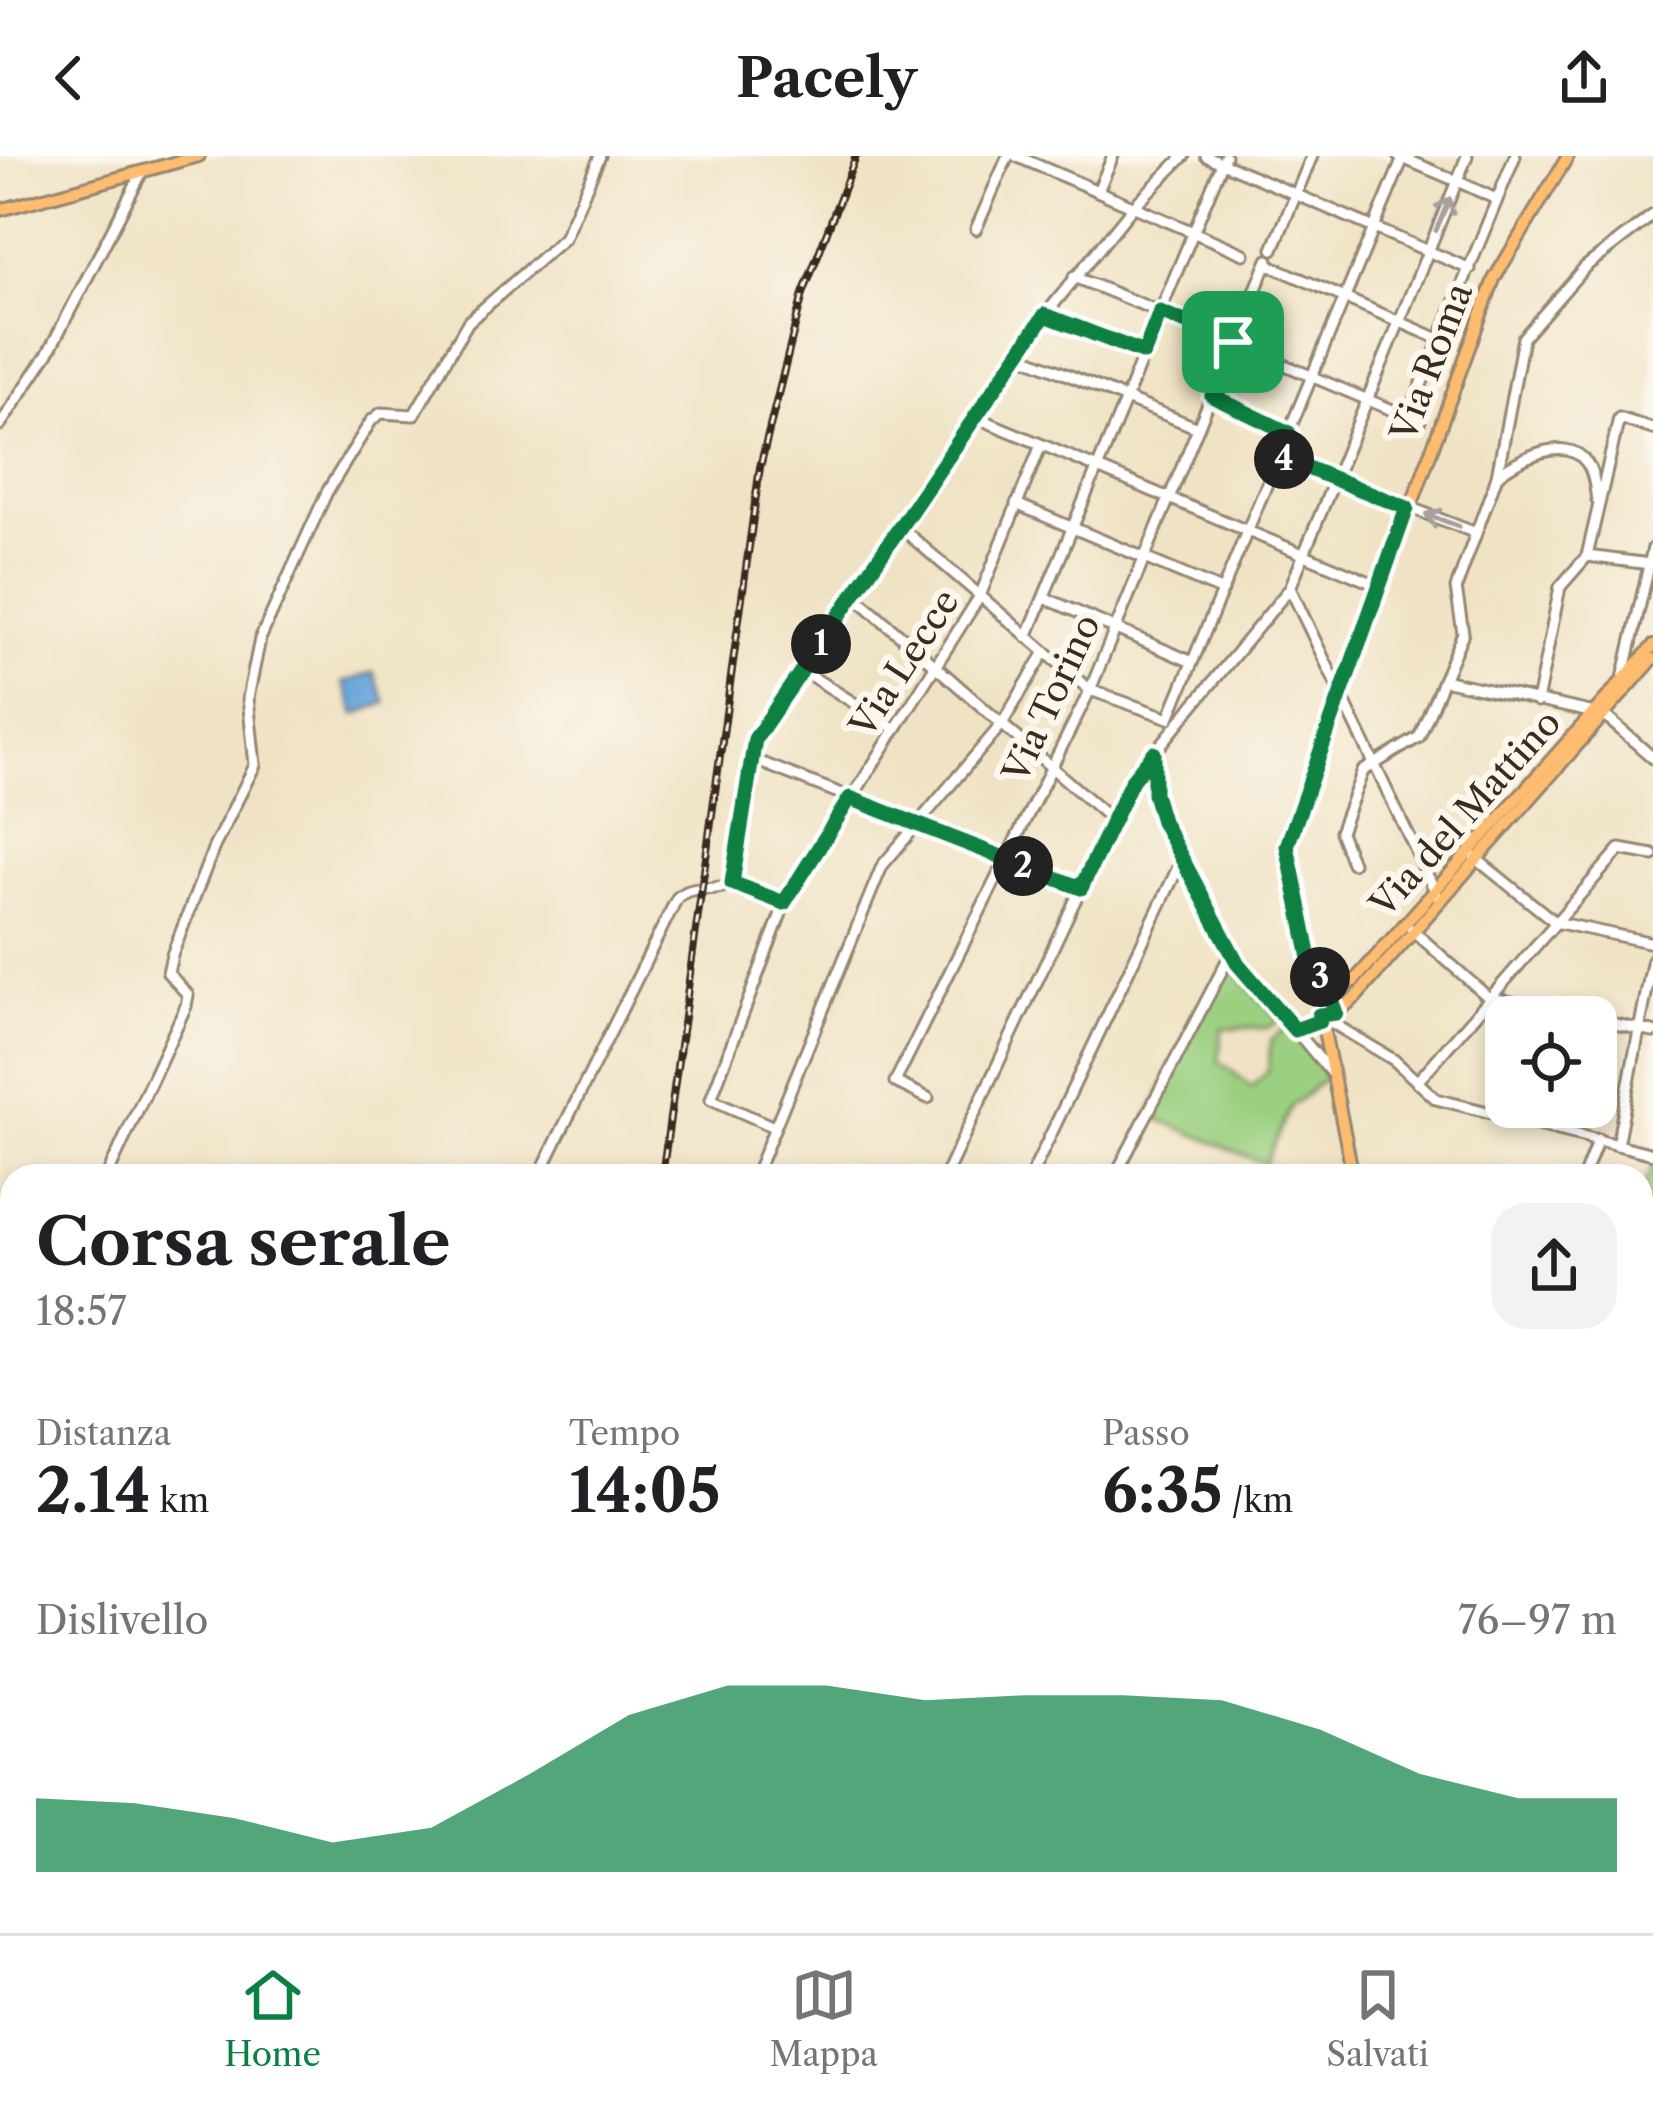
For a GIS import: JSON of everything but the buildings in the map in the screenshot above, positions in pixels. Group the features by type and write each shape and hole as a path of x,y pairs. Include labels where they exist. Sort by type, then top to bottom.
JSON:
{"main road":[{"path":"0,210 199,156"},
{"name":"Via Roma","path":"1350,1164 1287,846 1494,279 1568,156"},
{"name":"Via del Mattino","path":"1336,1013 1653,646"},
{"name":"Via del Mattino","path":"1624,685 1653,659"},
{"name":"Via del Mattino","path":"1324,980 1335,986 1354,981 1410,928"},
{"path":"1312,968 1324,980"},
{"path":"1320,1018 1336,1013"}],"street":[{"path":"113,1164 186,1006 188,995 168,974 172,955 214,847 255,765 250,673 327,492 370,421 381,413 414,415 468,322 564,238 600,156"},
{"path":"976,229 1012,156 1244,254"},
{"path":"1098,191 1113,156"},
{"path":"732,883 755,739 1045,315 1133,207 1184,156"},
{"path":"1206,156 1470,269"},
{"path":"1233,342 1312,156"},
{"path":"951,1164 1132,780 1290,588 1467,156"},
{"path":"1408,416 1515,156"},
{"path":"901,528 1090,691 1168,718 1402,157 1496,200"},
{"path":"1028,637 1223,160"},
{"path":"0,425 48,353 142,172"},
{"path":"1352,863 1340,832 1363,771 1419,736 1462,633 1456,588 1497,476 1521,344 1586,267 1653,215"},
{"path":"1269,258 1439,339"},
{"path":"1074,277 1420,421"},
{"path":"1045,315 1144,353"},
{"name":"Via Torino","path":"928,1097 895,1082 1090,691 1233,342"},
{"path":"1017,354 1198,428"},
{"path":"1212,396 1289,433"},
{"path":"978,418 1379,586"},
{"path":"1537,702 1560,587 1587,556 1619,418 1653,429"},
{"path":"1503,442 1527,458"},
{"name":"Via Lecce","path":"774,1127 711,1099 784,903 980,596 1041,445"},
{"path":"1497,476 1527,458 1555,451 1582,457 1598,505"},
{"path":"1280,457 1476,533"},
{"path":"1016,504 1223,590"},
{"path":"1624,685 1653,548"},
{"path":"1587,556 1650,564"},
{"path":"1290,588 1438,896"},
{"path":"855,596 1113,821"},
{"path":"1045,598 1192,662"},
{"path":"760,1164 882,866 1002,724 1045,652"},
{"path":"802,671 894,728"},
{"path":"1443,680 1599,714 1653,758"},
{"path":"1154,753 1158,810 1232,953 1331,1074"},
{"path":"752,760 1081,888"},
{"path":"1489,996 1620,849 1653,855"},
{"path":"1473,856 1555,922 1653,943"},
{"path":"1037,1164 1183,857"},
{"path":"544,1164 677,898 732,883 784,903"},
{"path":"1410,928 1487,996"},
{"path":"1121,1164 1232,953"},
{"path":"1617,1145 1653,958"},
{"path":"1324,980 1336,1013"},
{"path":"1417,1082 1485,1001"},
{"path":"1295,1030 1320,1018 1394,1060 1436,1099 1653,1154"},
{"path":"1617,1024 1653,1031"},
{"path":"1295,1030 1326,1043 1321,1050 1307,1045"},
{"path":"1589,1164 1598,1139"}],"green space":[{"path":"1227,965 1280,1020 1268,1028 1222,1028 1219,1061 1252,1087 1268,1071 1271,1039 1288,1026 1327,1077 1291,1106 1265,1164 1149,1115"}],"water":[{"path":"374,672 386,703 356,714 343,683"}],"railway":[{"path":"664,1164 760,467 803,294 856,156"}],"route":[{"path":"1160,312 1233,342 1212,396 1289,433 1280,457 1407,508 1292,820 1287,846 1312,968 1324,980 1336,1013 1319,1015 1320,1021 1309,1029 1295,1030 1238,964 1158,810 1154,753 1132,780 1081,888 850,798 784,903 732,883 755,739 1045,315 1144,353 1160,312"}]}
